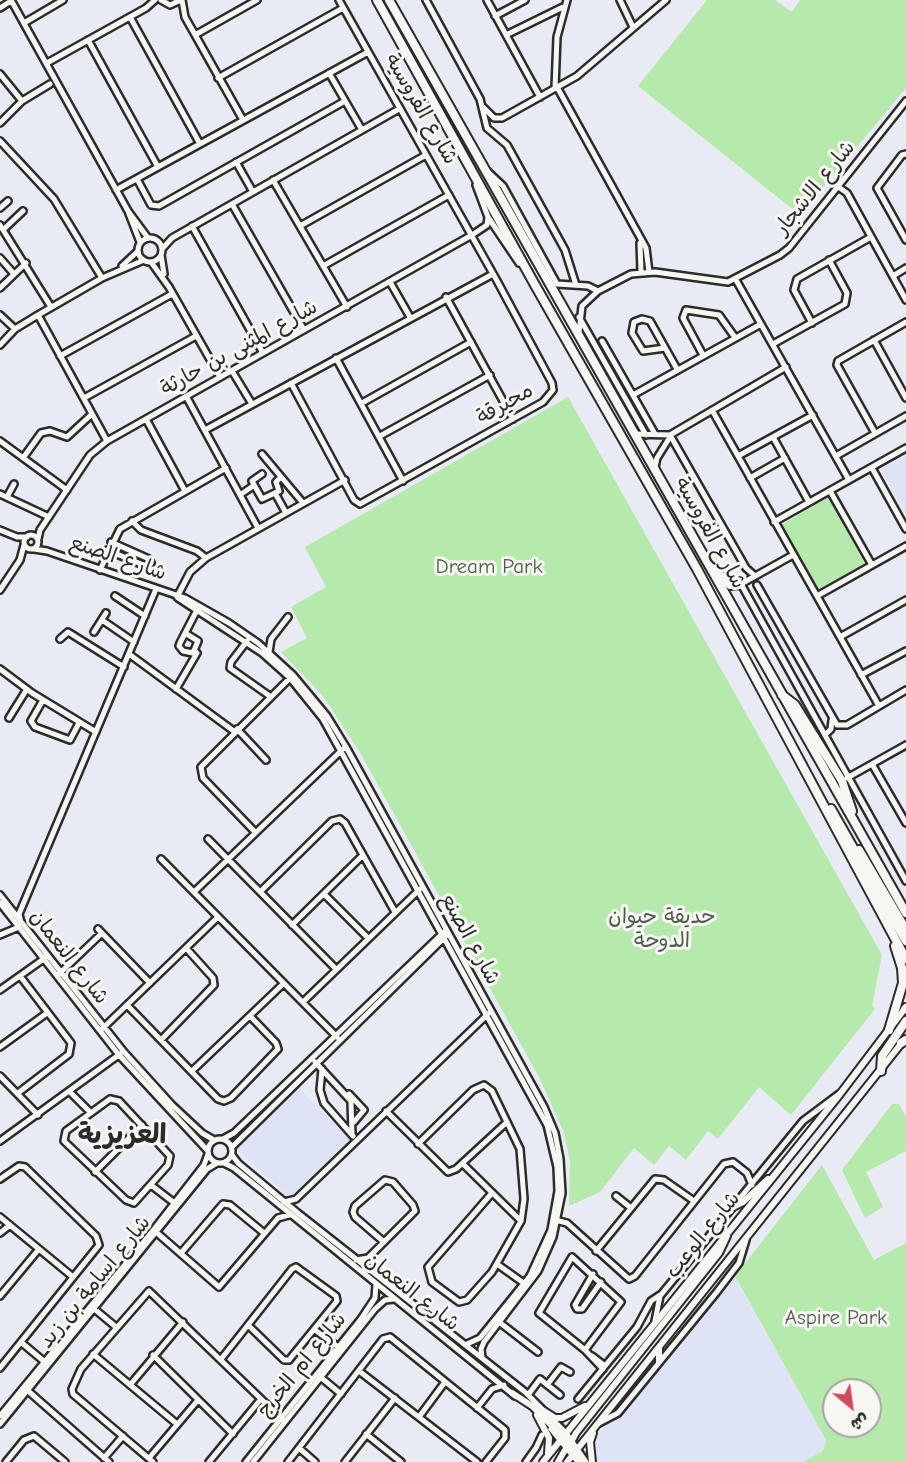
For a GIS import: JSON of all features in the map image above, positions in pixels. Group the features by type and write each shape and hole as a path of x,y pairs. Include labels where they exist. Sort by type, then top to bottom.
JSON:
{"highway":[{"name":"شارع الفروسية","path":"377,0 535,285 697,568 906,959"},
{"name":"شارع الفروسية","path":"390,0 906,913"},
{"path":"706,562 732,586 740,585"},
{"path":"782,695 795,705 845,779 854,822"},
{"path":"790,742 906,941"},
{"path":"831,809 870,865 906,930"},
{"path":"887,925 903,979 889,1030"},
{"path":"881,1071 882,1056 906,1022"}],"main road":[{"name":"شارع الوعب","path":"547,1461 588,1405 840,1094 906,1008"},
{"name":"شارع الوعب","path":"567,1462 904,1040"},
{"path":"733,1207 743,1203 762,1182 771,1178"},
{"path":"558,1462 569,1444 722,1249 728,1232"},
{"path":"590,1434 585,1433 585,1428 663,1330 668,1316"},
{"path":"659,1347 659,1361"},
{"path":"512,1393 532,1406 584,1462"},
{"path":"544,1412 555,1418 562,1418 588,1405"},
{"path":"537,1415 550,1441 547,1461"},
{"path":"592,1462 590,1439 599,1423"}],"street":[{"path":"0,8 11,0 128,211 148,238"},
{"path":"24,23 63,0"},
{"path":"47,63 146,8 155,0"},
{"path":"146,8 181,0 185,17 243,120"},
{"path":"195,35 257,0"},
{"name":"شارع الفروسية","path":"339,0 493,273"},
{"path":"486,0 540,97"},
{"path":"495,16 525,0"},
{"path":"620,0 633,27"},
{"path":"428,1 483,107 494,118 500,119 577,76 666,0"},
{"path":"165,3 185,17"},
{"path":"506,35 566,3"},
{"path":"566,3 557,37 556,88 649,256 650,272"},
{"path":"218,78 344,8"},
{"path":"130,17 200,144"},
{"path":"88,40 158,167"},
{"path":"116,190 368,51"},
{"path":"329,73 362,130"},
{"path":"0,74 22,101"},
{"path":"0,123 22,101 50,84"},
{"path":"136,179 151,205 155,207 345,101"},
{"name":"شارع الاشجار","path":"736,280 789,248 906,101"},
{"path":"483,107 486,126 491,133 506,142 562,245 576,285 598,291"},
{"path":"151,262 172,238 399,109"},
{"name":"شارع الفروسية","path":"458,143 488,217 535,285"},
{"path":"2,145 59,206 102,278"},
{"path":"906,154 902,155 877,188 906,240"},
{"path":"300,226 426,155"},
{"path":"236,162 253,192"},
{"name":"شارع الفروسية","path":"486,170 503,186 555,280 561,286 576,285"},
{"path":"273,180 347,307"},
{"path":"837,186 847,193 906,300"},
{"path":"323,266 449,195"},
{"path":"0,208 8,201"},
{"path":"232,204 304,330"},
{"path":"23,211 2,227 26,262 51,307"},
{"path":"0,345 15,330 38,315 129,261 138,251 140,243 128,211"},
{"path":"483,228 488,224 488,217"},
{"path":"192,226 263,353"},
{"path":"483,228 492,228 497,233"},
{"name":"شارع المثنى بن حارثة","path":"20,560 33,550 40,530 90,456 107,441 483,228"},
{"path":"812,323 793,284 797,279 871,237"},
{"path":"140,243 148,238 172,238"},
{"path":"639,238 642,249 640,272"},
{"path":"156,239 161,252 161,266 172,294 220,377"},
{"path":"138,251 144,260"},
{"path":"0,258 14,274"},
{"path":"111,273 144,260 151,262 169,287"},
{"path":"773,344 845,304 848,298 829,260"},
{"path":"0,288 26,262"},
{"path":"892,276 906,268"},
{"path":"579,337 579,317 582,306 598,291 640,272 717,282 736,280 849,480"},
{"path":"205,430 493,273"},
{"name":"محيرقة","path":"345,480 354,500 364,503 550,397 552,383 493,273"},
{"path":"390,282 410,317"},
{"path":"60,356 172,294"},
{"path":"446,297 513,419"},
{"path":"703,354 683,318 686,310 719,315 734,336"},
{"path":"0,315 15,330"},
{"path":"38,315 107,441"},
{"path":"579,317 646,435"},
{"path":"665,348 657,348 648,352 641,349 632,333 633,325 639,319 648,320 661,341 665,348 677,369"},
{"path":"874,433 837,365 840,358 906,322"},
{"path":"633,395 734,336 761,324"},
{"path":"84,398 196,336"},
{"path":"874,340 906,398"},
{"path":"602,341 655,434"},
{"path":"657,348 661,341"},
{"path":"362,403 471,342"},
{"path":"336,358 403,481"},
{"path":"634,434 670,435 786,367"},
{"path":"232,371 252,405"},
{"path":"380,436 490,375"},
{"path":"177,597 190,573 206,558 345,480 291,383"},
{"path":"186,396 258,528"},
{"path":"712,410 879,706"},
{"path":"23,458 41,433 50,431 67,437 92,414"},
{"path":"738,456 813,415"},
{"path":"836,456 906,416"},
{"path":"146,419 185,491"},
{"path":"656,474 657,458 669,442 670,435"},
{"name":"شارع الفروسية","path":"670,435 746,568 755,576"},
{"path":"773,437 809,502"},
{"path":"0,441 67,490"},
{"path":"774,522 906,448"},
{"path":"262,454 303,503"},
{"path":"750,478 785,458"},
{"path":"100,570 107,550 120,529 226,468"},
{"path":"872,468 906,529"},
{"path":"262,474 253,478 253,486 262,499 280,489 276,482 281,477"},
{"path":"7,497 14,484"},
{"path":"240,495 253,486"},
{"path":"830,491 872,565"},
{"path":"275,493 286,513"},
{"path":"0,494 49,517"},
{"path":"132,521 141,530 196,550 206,558"},
{"path":"0,530 17,537 33,550"},
{"name":"شارع المثنى بن حارثة","path":"29,536 40,530"},
{"path":"0,590 20,560 24,544 29,536"},
{"path":"17,537 29,536 38,540"},
{"name":"شارع الصنع","path":"38,540 47,551"},
{"path":"107,550 146,566 151,563 149,559 111,542"},
{"path":"817,596 906,546"},
{"name":"شارع الصنع","path":"33,550 47,551 209,610 269,652 327,717 489,1012 543,1116 553,1143 557,1167 556,1220"},
{"path":"793,555 740,585 825,735 845,779 906,880"},
{"path":"757,585 832,720 837,725 844,726 906,690"},
{"path":"2,934 20,925 19,917 24,903 156,589"},
{"path":"115,596 145,616"},
{"name":"شارع الصنع","path":"177,597 247,641 291,676"},
{"path":"753,605 764,599"},
{"path":"840,637 906,600"},
{"path":"185,633 198,641 190,654 179,646 185,633 197,610"},
{"path":"94,632 106,613"},
{"path":"269,652 271,639 288,617"},
{"path":"102,620 134,642"},
{"path":"60,639 68,632 124,667"},
{"path":"258,643 271,639"},
{"path":"247,641 231,662 230,668 271,697"},
{"path":"176,689 197,653 194,650"},
{"path":"861,675 906,651"},
{"path":"129,654 236,730 266,760"},
{"path":"0,669 43,700 96,732"},
{"path":"255,832 200,774 202,764 291,676"},
{"path":"9,718 27,689"},
{"path":"43,700 31,721 34,727 70,740 79,723"},
{"path":"825,735 831,729 832,720"},
{"path":"845,779 906,744"},
{"path":"194,892 344,748"},
{"path":"872,764 906,823"},
{"path":"261,891 336,819 345,823 395,912"},
{"path":"208,839 336,969"},
{"path":"292,925 363,855"},
{"path":"161,860 337,1038"},
{"path":"303,1002 421,889"},
{"path":"324,894 368,938"},
{"name":"شارع النعمان","path":"0,895 20,925 101,1029 208,1152"},
{"name":"شارع النعمان","path":"0,903 13,920 20,925"},
{"path":"7,904 14,908 24,903"},
{"path":"101,1029 218,917"},
{"path":"2,934 13,920"},
{"path":"58,975 100,931 150,983"},
{"path":"337,1038 232,1147 232,1155 221,1163 208,1152 214,1140 234,1133 446,933"},
{"path":"161,1040 214,985 213,978 186,948"},
{"path":"0,990 45,958"},
{"path":"18,1093 69,1054 71,1049 71,1043 20,976"},
{"path":"192,1071 283,984"},
{"path":"128,1005 218,1099 224,1101 231,1098 278,1049 276,1043 250,1016"},
{"path":"282,1201 296,1199 489,1012"},
{"name":"شارع الصنع","path":"482,1358 481,1350 547,1252 556,1220 561,1182 555,1133 544,1107 489,1012"},
{"path":"0,1047 47,1013"},
{"path":"0,1141 122,1053"},
{"name":"شارع النعمان","path":"122,1053 172,1105 202,1133 214,1140"},
{"path":"315,1062 364,1110 354,1122"},
{"path":"322,1069 320,1090 324,1102 330,1113 356,1140"},
{"path":"0,1076 38,1115"},
{"path":"418,1144 479,1086 488,1086 520,1149 524,1199 521,1221 496,1264 464,1301 459,1302 432,1282 428,1267 492,1193"},
{"path":"70,1092 91,1113"},
{"path":"345,1092 351,1101 354,1122 352,1134"},
{"path":"578,1399 637,1327 648,1306 662,1294 803,1121 840,1094"},
{"path":"110,1099 117,1099 170,1156 168,1165 138,1200 129,1203 66,1144 63,1138 66,1131 91,1113 110,1099"},
{"path":"386,1111 443,1170 452,1171 507,1122"},
{"path":"536,1119 543,1116"},
{"path":"95,1172 142,1125"},
{"path":"222,1139 232,1147"},
{"name":"شارع اسامة بن زيد","path":"176,1205 204,1165 208,1152"},
{"name":"شارع النعمان","path":"232,1155 238,1163 298,1214 528,1395 563,1437"},
{"path":"556,1220 567,1223 629,1279 635,1276 727,1162 733,1162 749,1174 752,1185"},
{"name":"شارع النعمان","path":"221,1163 234,1168 276,1205 492,1376 563,1437"},
{"name":"شارع اسامة بن زيد","path":"0,1424 1,1416 176,1205 207,1169 221,1163"},
{"path":"462,1164 521,1221"},
{"path":"0,1179 19,1166 25,1167 99,1241 98,1250 73,1277 0,1368"},
{"path":"749,1174 761,1173"},
{"path":"596,1251 655,1179 664,1180 694,1201"},
{"path":"356,1260 368,1258 413,1214 415,1208 393,1182 385,1180 355,1206 353,1212 356,1218 384,1242"},
{"path":"151,1185 176,1205"},
{"path":"616,1196 631,1208"},
{"path":"296,1199 295,1207 298,1214"},
{"path":"181,1253 224,1204 230,1205 264,1233"},
{"path":"276,1205 278,1218"},
{"path":"155,1232 219,1287 278,1218 289,1215"},
{"path":"0,1217 73,1277"},
{"path":"0,1233 10,1225"},
{"name":"شارع الوعب","path":"599,1423 618,1413 736,1267 748,1234"},
{"path":"0,1296 39,1249"},
{"path":"585,1350 621,1302 572,1257 539,1312 604,1368"},
{"path":"368,1258 371,1271"},
{"path":"496,1264 526,1284"},
{"path":"222,1358 248,1325 296,1267 336,1296 337,1301 293,1358 284,1360 248,1325"},
{"path":"593,1274 575,1305 577,1309 582,1309 601,1282"},
{"name":"شارع ام الخرج","path":"246,1462 283,1420 340,1348 375,1298 376,1284"},
{"name":"شارع الصنع","path":"465,1345 480,1338 526,1284"},
{"path":"198,1400 151,1460 73,1394 72,1384 93,1354 149,1291 222,1358 283,1420"},
{"path":"654,1322 662,1294"},
{"name":"شارع ام الخرج","path":"340,1348 381,1302 394,1299"},
{"path":"648,1306 658,1305"},
{"path":"92,1307 116,1327"},
{"path":"130,1385 183,1322"},
{"path":"499,1322 538,1352"},
{"path":"315,1329 340,1348"},
{"path":"288,1462 383,1339 390,1337 505,1432 505,1438 486,1462"},
{"path":"22,1343 47,1363"},
{"path":"93,1354 177,1424"},
{"path":"153,1356 233,1434"},
{"path":"547,1384 561,1367 570,1372"},
{"path":"359,1371 477,1462"},
{"path":"318,1376 341,1394"},
{"path":"492,1376 492,1389"},
{"path":"528,1395 538,1380 560,1395"},
{"path":"419,1417 446,1382"},
{"path":"477,1408 492,1389 504,1386"},
{"path":"25,1389 107,1460 123,1436"},
{"path":"345,1462 395,1398"},
{"path":"209,1462 261,1399"},
{"name":"شارع ام الخرج","path":"253,1462 283,1420"},
{"path":"366,1434 401,1462"},
{"path":"526,1462 537,1448 542,1435"},
{"path":"6,1462 24,1440 34,1436 65,1462"},
{"path":"299,1448 315,1462"},
{"path":"575,1451 578,1462"}],"shaded area":[{"path":"906,456 906,514 881,469"},
{"path":"298,1087 351,1140 290,1198 238,1151 238,1147"},
{"path":"729,1267 822,1433 822,1438 826,1440 823,1451 803,1462 595,1462 588,1448"}],"green space":[{"path":"707,0 775,0 792,12 800,0 906,0 906,88 800,215 638,86"},
{"name":"حديقة حيوان الدوحة","path":"568,397 882,955 872,1006 875,1009 791,1115 759,1087 718,1139 708,1131 686,1160 669,1146 654,1165 634,1148 600,1192 569,1206 570,1161 564,1133 540,1079 361,754 323,696 281,652 307,638 291,607 326,587 305,547"},
{"path":"829,497 865,565 818,591 781,525"},
{"path":"892,1104 899,1104 906,1117 906,1151 866,1172 883,1207 865,1218 842,1170"},
{"name":"Aspire Park","path":"822,1165 874,1260 906,1243 906,1462 803,1462 823,1451 825,1438 882,1438 882,1378 822,1378 822,1433 735,1276"}],"district":[{"name":"العزيزية","path":"122,1135"}],"park label":[{"name":"Dream Park","path":"489,567"}]}
